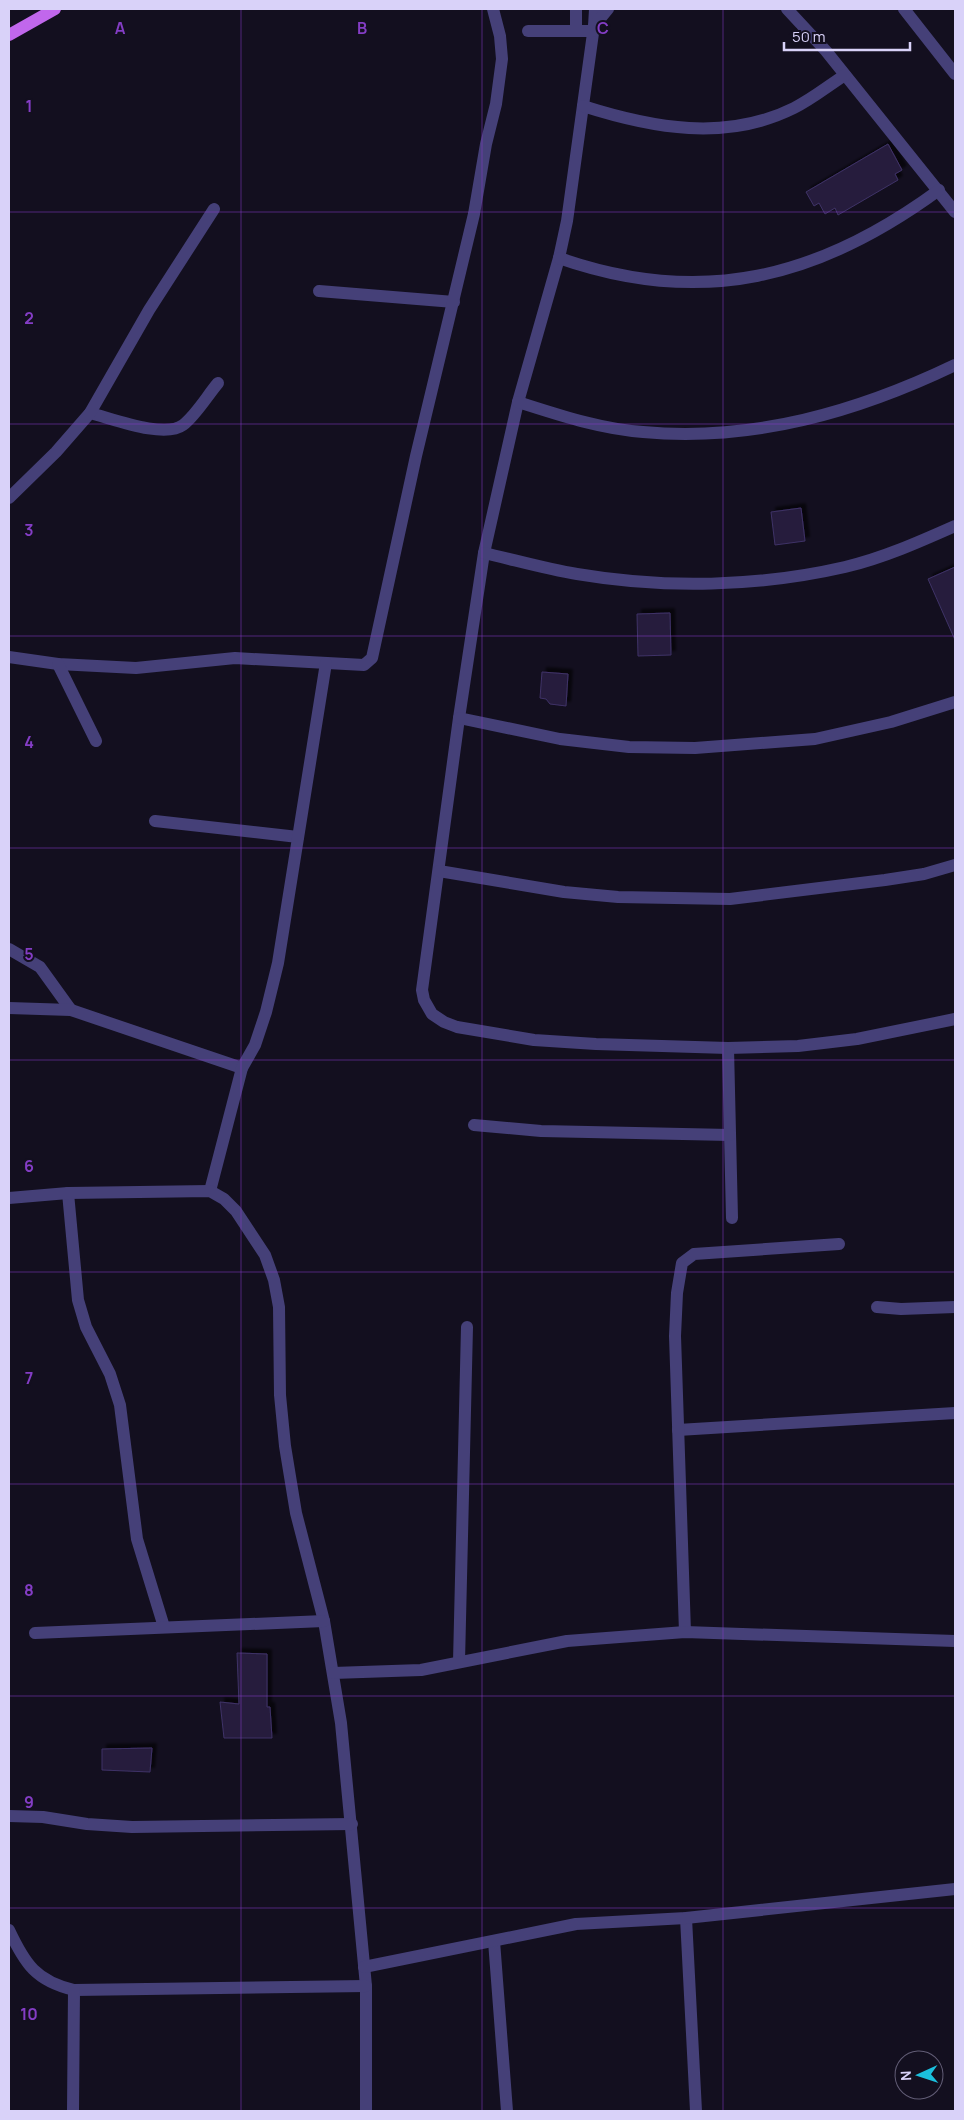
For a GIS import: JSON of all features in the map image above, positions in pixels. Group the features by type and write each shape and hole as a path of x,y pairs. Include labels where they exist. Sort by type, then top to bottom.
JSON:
{"main road":[{"path":"9,35 55,9"}],"street":[{"path":"9,657 58,664 136,668 235,658 364,666 372,658 416,456 474,214 486,144 496,104 502,59 500,36 493,9"},
{"path":"576,9 576,31"},
{"path":"595,9 594,29 567,221 559,258 518,402 484,553 459,718 422,990 424,1000 428,1008 444,1022 457,1027 534,1040 653,1047 728,1048 798,1046 857,1039 955,1020"},
{"path":"528,31 594,29 608,9"},
{"path":"787,9 845,74 955,212"},
{"path":"904,9 955,74"},
{"path":"583,106 651,125 703,130 736,126 762,121 793,109 845,74"},
{"path":"559,258 590,268 644,280 699,283 763,276 823,257 856,243 886,226 939,190"},
{"path":"9,498 56,452 90,413 148,310 214,209"},
{"path":"319,291 454,302"},
{"path":"518,402 585,422 622,430 644,432 729,431 760,428 830,414 871,402 955,364"},
{"path":"90,413 155,430 167,430 182,425 218,383"},
{"path":"484,553 576,574 651,582 722,583 798,575 845,567 908,547 955,526"},
{"path":"210,1192 242,1068 255,1045 271,994 278,963 326,663"},
{"path":"58,664 96,741"},
{"path":"459,718 560,739 668,749 815,739 890,722 955,702"},
{"path":"155,821 298,837"},
{"path":"439,871 564,892 618,897 730,899 885,880 924,874 955,865"},
{"path":"9,949 40,967 71,1010"},
{"path":"9,1008 71,1010 242,1068"},
{"path":"728,1048 732,1218"},
{"path":"474,1125 541,1130 730,1135"},
{"path":"9,1198 68,1193 210,1192 224,1199 251,1232 265,1255 274,1280 279,1307 280,1395 285,1446 296,1513 324,1621 342,1723 366,1986 366,2111"},
{"path":"68,1193 78,1300 86,1326 110,1374 120,1405 137,1539 164,1627"},
{"path":"685,1632 675,1321 682,1263 694,1254 839,1244"},
{"path":"877,1307 901,1309 955,1307"},
{"path":"459,1662 467,1327"},
{"path":"678,1430 955,1413"},
{"path":"35,1633 324,1621"},
{"path":"333,1673 421,1670 567,1642 685,1632 955,1641"},
{"path":"9,1816 43,1817 87,1824 132,1827 352,1824"},
{"path":"364,1967 576,1924 686,1918 955,1889"},
{"path":"686,1918 696,2111"},
{"path":"9,1930 21,1956 37,1975 56,1986 74,1990 366,1986"},
{"path":"494,1941 507,2111"},
{"path":"73,2111 74,1990"}],"building":[{"path":"888,144 902,170 895,174 898,180 838,215 835,208 825,214 819,203 814,206 806,192"},
{"path":"801,508 805,541 775,545 771,512"},
{"path":"955,567 955,640 928,579"},
{"path":"670,613 671,655 638,656 637,614"},
{"path":"542,672 568,674 566,706 550,704 546,699 540,698"},
{"path":"237,1653 267,1654 267,1707 270,1707 272,1738 224,1738 220,1702 239,1704"},
{"path":"152,1748 150,1772 102,1770 102,1749"}]}
